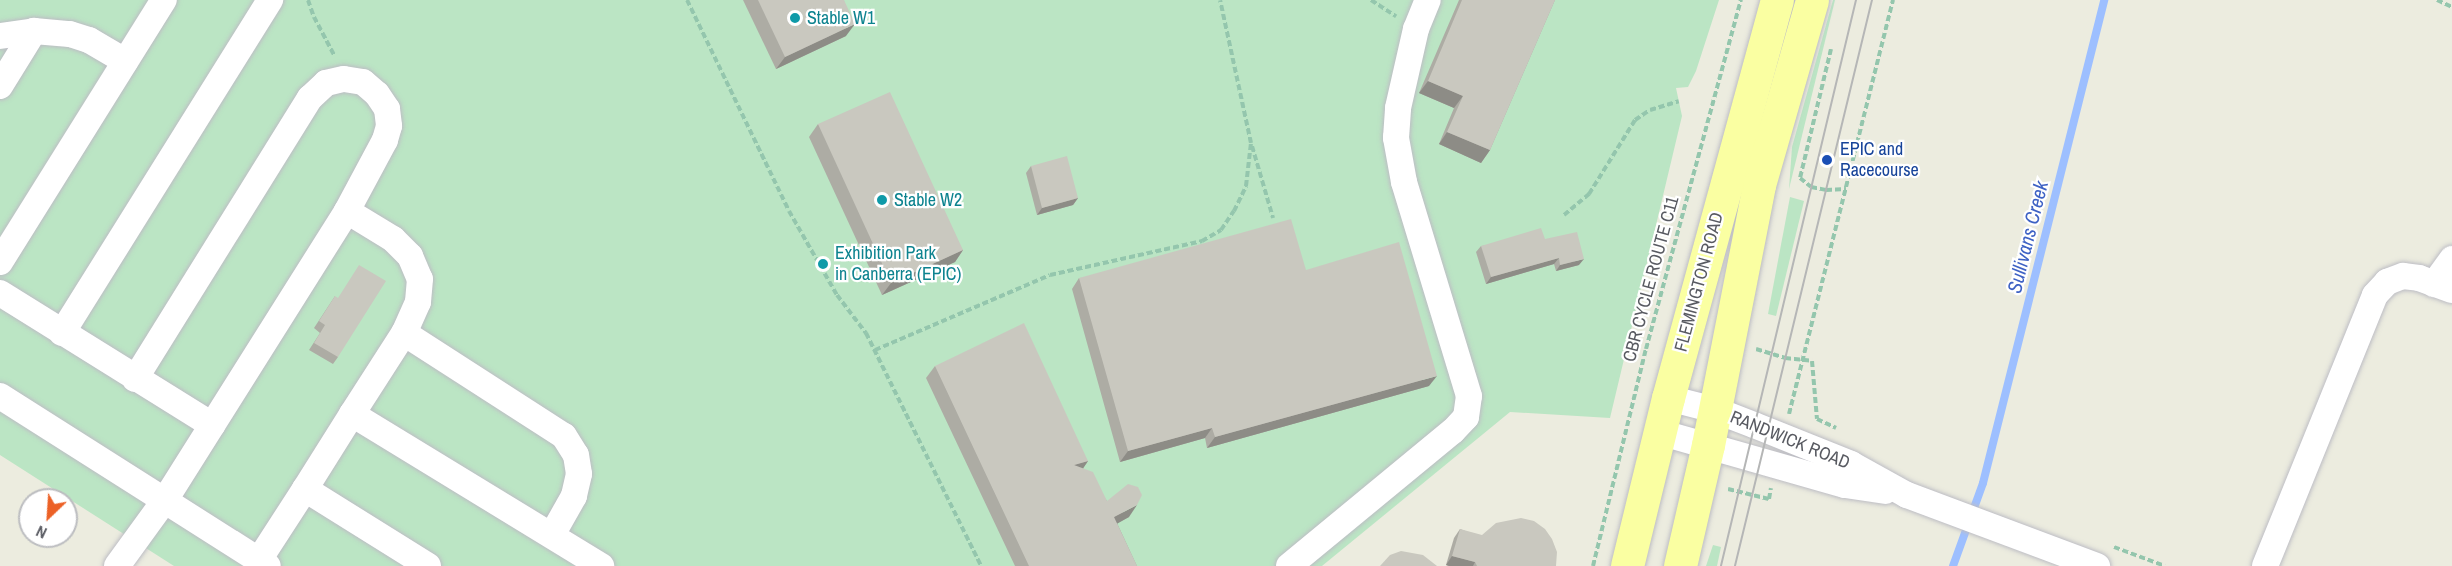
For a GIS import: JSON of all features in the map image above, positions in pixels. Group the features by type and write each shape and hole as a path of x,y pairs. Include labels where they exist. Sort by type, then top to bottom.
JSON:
{"main road":[{"name":"FLEMINGTON ROAD","path":"1627,566 1634,468 1659,432 1777,0"},
{"name":"FLEMINGTON ROAD","path":"1680,566 1708,445 1759,185 1812,0"}],"street":[{"path":"0,262 164,0"},
{"path":"62,333 270,0"},
{"path":"1289,566 1453,431 1466,417 1468,391 1404,182 1396,138 1398,108 1416,29 1428,0"},
{"path":"0,36 34,31 70,34 89,40 125,61"},
{"path":"0,86 34,31"},
{"path":"117,566 165,500 347,211 385,140 389,126 387,109 377,94 363,82 347,79 326,83 310,98 135,379"},
{"path":"0,396 264,563 305,489 404,333 418,302 420,279 410,255 393,239 347,211"},
{"path":"2265,566 2375,295 2387,282 2403,276 2419,278 2443,287 2452,259"},
{"path":"0,294 212,425"},
{"path":"404,333 564,436 576,455 579,474 574,496 552,535"},
{"name":"RANDWICK ROAD","path":"1668,398 1715,410 1784,437 1851,464 1908,495 2097,566"},
{"path":"352,414 601,566"},
{"name":"RANDWICK ROAD","path":"1659,432 1845,485 1908,495"},
{"path":"305,489 428,566"}],"path":[{"path":"308,0 314,17 347,79"},
{"path":"687,0 789,211 837,295 866,333 981,566"},
{"path":"1220,0 1251,143 1273,218"},
{"name":"CBR CYCLE ROUTE C11","path":"1593,566 1634,468 1687,194 1742,0"},
{"path":"1784,437 1893,0"},
{"path":"2437,0 2452,7"},
{"path":"1832,45 1800,178 1811,187 1826,190 1846,189"},
{"path":"1564,215 1589,194 1607,170 1635,120 1650,110 1678,101"},
{"path":"875,350 1050,275 1202,241 1221,230 1234,211 1246,186 1251,143"},
{"path":"1700,483 1768,499 1777,464"}],"green space":[{"name":"Exhibition Park in Canberra (EPIC)","path":"0,0 1719,0 1696,71 1688,87 1676,88 1682,116 1610,418 1510,412 1322,566 174,566 78,505 78,488 52,488 0,455"},
{"path":"1833,0 1835,0 1789,189 1792,147"},
{"path":"1790,197 1804,201 1776,316 1768,314"},
{"path":"1713,545 1721,547 1717,566 1706,566"}],"building":[{"name":"Stable W1","path":"758,0 844,0 855,24 785,57"},
{"path":"1462,0 1555,0 1490,150 1447,132 1463,96 1428,81"},
{"name":"Stable W2","path":"890,92 963,250 891,283 818,124"},
{"path":"1067,156 1078,198 1042,208 1031,166"},
{"path":"1291,219 1306,270 1399,242 1437,376 1215,437 1212,428 1128,451 1079,278"},
{"path":"1541,228 1545,239 1577,232 1584,259 1560,265 1559,258 1491,277 1481,246"},
{"path":"359,265 386,281 338,357 314,343 325,325 319,321 335,296 338,298"},
{"path":"1024,323 1088,461 1074,465 1093,472 1107,501 1128,484 1138,487 1142,495 1137,505 1114,517 1137,566 1029,566 935,366"},
{"path":"1521,518 1534,521 1545,529 1557,552 1556,566 1477,566 1475,562 1452,556 1460,529 1482,535 1496,523"},
{"path":"1401,551 1423,555 1437,566 1380,566 1390,555"}],"waterway":[{"name":"Sullivans Creek","path":"1953,566 1983,483 2104,0"}],"tram line":[{"path":"1721,566 1856,0"},
{"path":"1735,566 1872,0"}],"place":[{"name":"Stable W1","path":"795,18"},
{"name":"EPIC and Racecourse","path":"1827,160"},
{"name":"Stable W2","path":"882,200"},
{"name":"Exhibition Park in Canberra (EPIC)","path":"823,264"}]}
